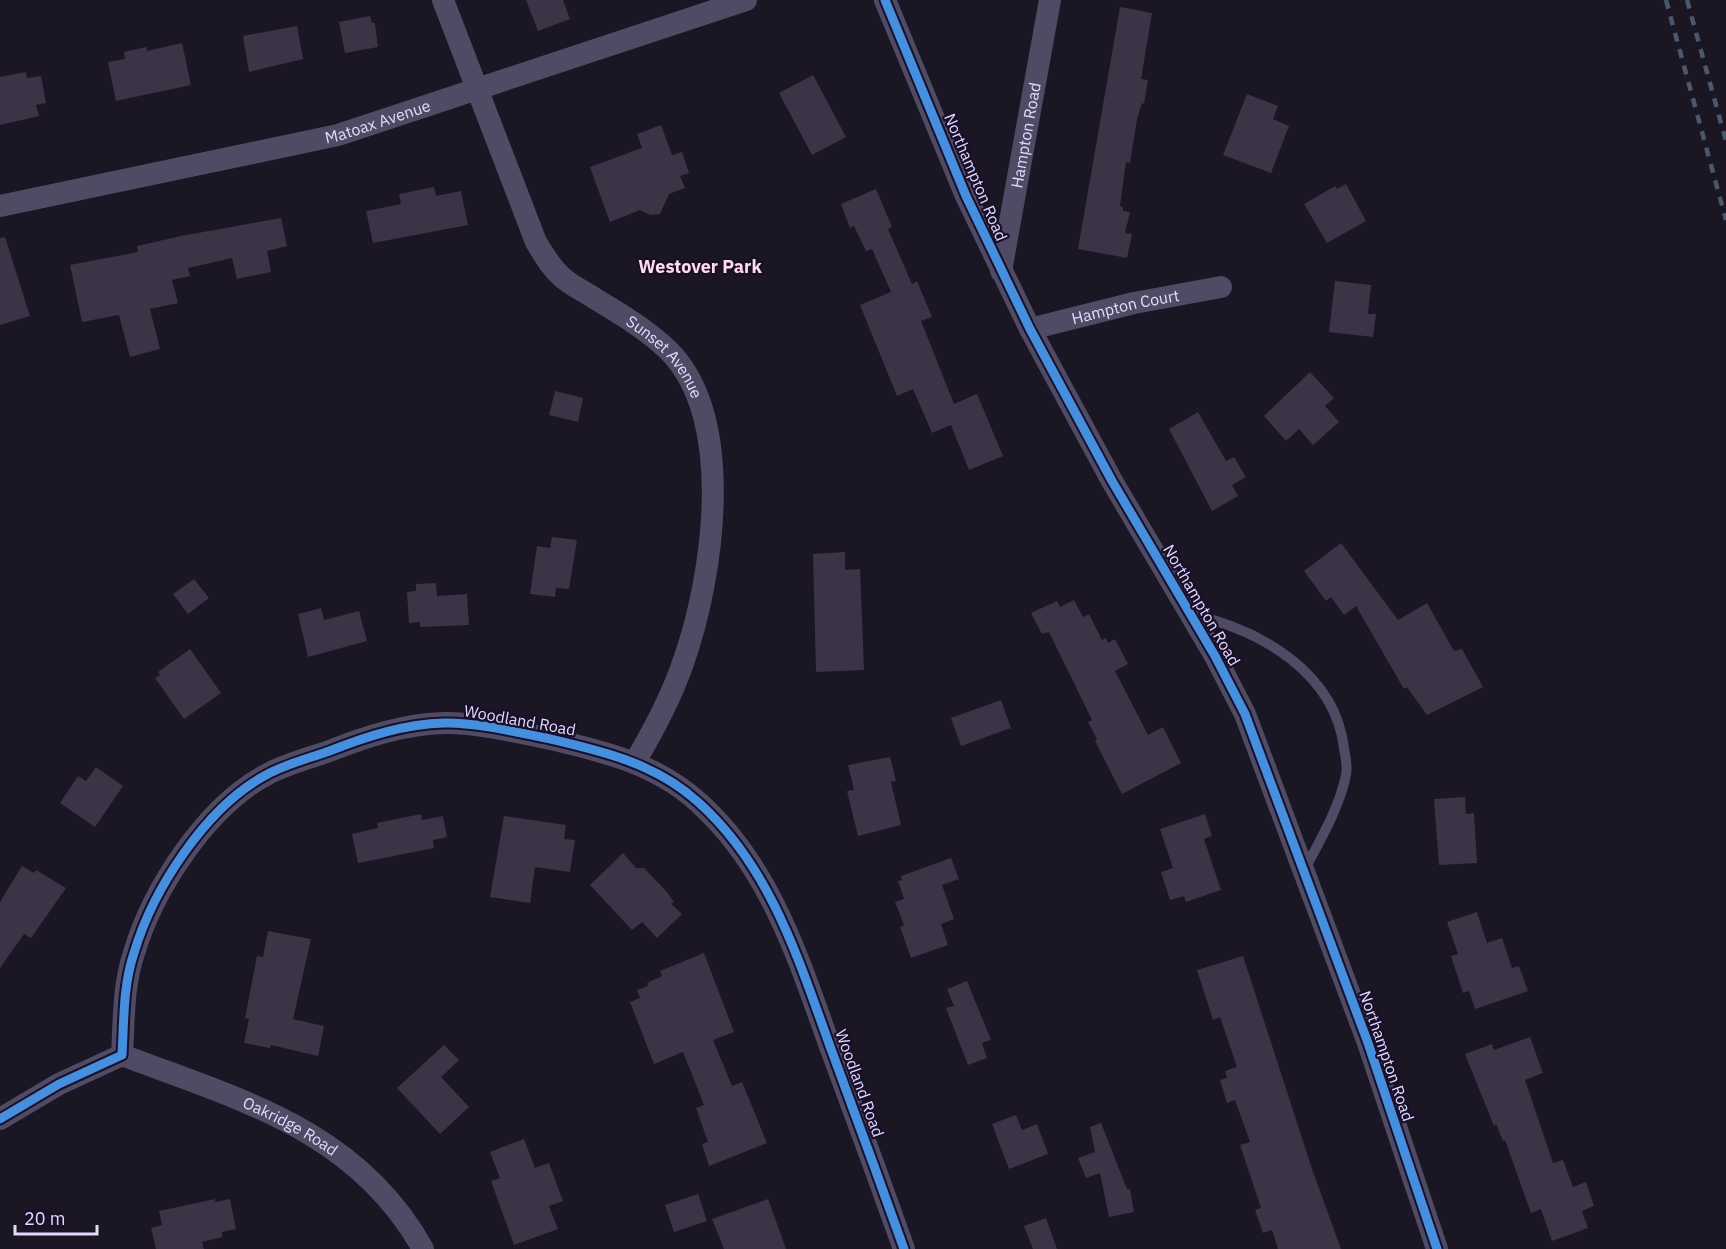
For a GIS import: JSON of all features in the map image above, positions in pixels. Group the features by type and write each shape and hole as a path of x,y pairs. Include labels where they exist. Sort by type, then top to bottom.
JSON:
{"street":[{"name":"Sunset Avenue","path":"443,0 536,242 548,263 564,279 624,316 668,351 686,375 701,409 711,445 714,482 708,554 695,624 684,660 661,716 635,762"},
{"name":"Matoax Avenue","path":"0,206 338,135 746,0"},
{"name":"Northampton Road","path":"885,0 966,196 1029,329 1112,481 1191,615 1245,714 1368,1043 1437,1249"},
{"name":"Hampton Road","path":"1000,271 1050,0"},
{"name":"Hampton Court","path":"1029,329 1134,303 1221,287"},
{"name":"Woodland Road","path":"122,1055 125,994 133,953 150,912 171,872 199,834 225,805 266,775 370,736 408,727 447,723 525,734 607,752 635,762 665,778 697,801 726,830 755,869 780,915 904,1249"},
{"path":"0,1119 59,1084 122,1055"},
{"name":"Oakridge Road","path":"122,1055 267,1110 314,1134 350,1161 383,1193 423,1249"}],"lane":[{"path":"1191,615 1251,634 1287,655 1312,675 1332,706 1343,735 1347,772 1336,809 1304,871"}],"building":[{"path":"526,0 563,0 570,19 538,31"},
{"path":"1120,7 1152,13 1141,79 1148,80 1144,104 1142,103 1137,119 1130,163 1126,162 1120,206 1123,207 1123,211 1130,212 1125,233 1132,234 1127,258 1078,249"},
{"path":"370,16 372,23 375,23 378,47 345,53 339,22"},
{"path":"297,26 303,59 249,72 243,36"},
{"path":"182,43 191,85 116,101 108,62 125,59 124,52 146,47 147,51"},
{"path":"26,72 27,78 41,76 46,103 36,105 39,116 0,125 0,77"},
{"path":"813,75 846,137 812,155 779,93"},
{"path":"1247,94 1278,106 1273,119 1289,126 1271,173 1223,155"},
{"path":"661,125 672,155 682,152 689,173 680,176 685,188 669,194 660,214 650,215 640,210 610,222 590,167 642,148 637,134"},
{"path":"1346,184 1366,221 1327,243 1304,204 1335,186 1337,189"},
{"path":"434,187 436,196 461,191 468,225 373,243 366,211 401,204 399,194"},
{"path":"876,189 892,227 888,229 912,284 917,281 932,317 921,321 954,404 977,394 1003,456 969,470 951,425 932,433 913,389 897,396 860,305 891,292 872,249 866,251 854,226 850,228 841,204"},
{"path":"281,218 287,246 267,251 271,272 237,279 232,258 188,268 190,276 172,280 178,303 150,309 160,349 130,357 119,315 82,322 70,265 138,252 137,246 181,236"},
{"path":"5,237 30,316 0,325 0,238"},
{"path":"1335,281 1371,285 1368,314 1376,314 1373,337 1329,332"},
{"path":"1310,372 1334,398 1325,406 1339,422 1313,445 1299,429 1286,441 1264,416"},
{"path":"555,391 583,398 578,422 549,415"},
{"path":"1198,412 1226,461 1234,457 1246,477 1232,485 1238,496 1212,511 1169,429"},
{"path":"552,537 577,540 569,589 556,588 555,597 530,594 537,546 550,548"},
{"path":"1341,543 1398,620 1427,603 1454,651 1462,649 1483,687 1427,715 1407,687 1404,689 1356,606 1344,615 1331,597 1326,601 1304,571"},
{"path":"845,552 845,570 860,569 864,670 816,672 813,554"},
{"path":"194,579 209,598 188,614 173,594"},
{"path":"436,583 437,596 467,594 469,625 420,627 420,622 409,623 407,592 416,591 416,584"},
{"path":"1074,600 1083,617 1089,614 1102,640 1106,638 1108,643 1115,639 1128,664 1115,671 1148,735 1163,727 1181,763 1122,794 1095,741 1097,739 1088,722 1092,720 1049,632 1042,634 1031,613 1057,601 1060,607"},
{"path":"321,608 324,620 359,611 367,641 308,657 298,614"},
{"path":"190,649 221,693 184,719 155,678 160,675 158,672"},
{"path":"1001,700 1011,728 961,746 951,718"},
{"path":"890,757 896,781 891,782 901,825 858,836 847,791 854,790 848,765"},
{"path":"96,767 123,786 95,827 60,803 78,776 86,781"},
{"path":"1465,797 1466,814 1474,813 1477,863 1439,865 1434,799"},
{"path":"421,814 422,820 443,816 447,837 433,840 434,848 358,863 352,834 378,828 377,823"},
{"path":"1205,814 1212,836 1204,839 1221,890 1186,902 1184,896 1170,900 1161,872 1173,868 1160,829"},
{"path":"504,816 566,825 564,839 575,840 570,872 535,867 530,903 490,897"},
{"path":"623,853 636,868 644,868 666,891 674,902 671,904 682,914 657,938 642,922 632,930 590,885"},
{"path":"951,858 959,879 942,885 954,919 941,924 948,945 911,958 900,927 904,925 895,902 904,899 898,881 902,880 901,876"},
{"path":"22,866 34,873 36,870 66,888 31,938 24,934 0,968 0,902"},
{"path":"1477,912 1487,943 1502,938 1512,968 1519,966 1528,991 1475,1009 1469,991 1463,993 1451,956 1458,954 1447,922"},
{"path":"268,931 311,939 293,1019 324,1026 318,1056 271,1045 270,1048 244,1043 249,1019 245,1018 257,956 263,957"},
{"path":"704,953 734,1032 713,1040 732,1086 742,1082 767,1143 709,1166 702,1144 708,1142 696,1108 704,1105 683,1052 654,1064 630,1002 640,998 637,990 648,986 647,983 662,976 660,971"},
{"path":"1243,956 1313,1172 1341,1249 1278,1249 1272,1230 1263,1233 1255,1210 1261,1208 1240,1145 1250,1142 1235,1100 1227,1103 1220,1080 1227,1078 1225,1071 1237,1067 1220,1017 1213,1020 1197,970"},
{"path":"967,981 991,1040 982,1043 987,1058 968,1065 946,1008 954,1006 947,989"},
{"path":"1530,1037 1543,1073 1525,1080 1553,1163 1563,1160 1573,1187 1586,1182 1594,1206 1582,1211 1588,1228 1552,1241 1541,1209 1531,1213 1505,1140 1503,1141 1496,1124 1494,1126 1465,1054 1492,1044 1494,1050"},
{"path":"444,1045 459,1060 441,1077 469,1107 440,1134 397,1088"},
{"path":"1016,1115 1022,1130 1037,1124 1048,1154 1009,1169 992,1124"},
{"path":"1101,1123 1127,1189 1130,1189 1134,1212 1109,1217 1100,1173 1086,1178 1078,1158 1095,1152 1090,1127"},
{"path":"524,1139 535,1168 549,1163 563,1201 549,1206 558,1229 514,1245 491,1181 500,1178 490,1152"},
{"path":"698,1194 707,1221 674,1232 665,1205"},
{"path":"215,1199 215,1202 230,1199 236,1229 222,1232 222,1237 202,1242 204,1249 156,1249 151,1228 162,1225 159,1211"},
{"path":"768,1199 786,1249 724,1249 712,1219"},
{"path":"1046,1218 1057,1249 1033,1249 1024,1226"}],"railway":[{"path":"1666,0 1726,220"},
{"path":"1687,0 1726,141"}],"cycle path":[{"path":"885,0 966,196 1030,329 1112,481 1215,656 1245,714 1368,1043 1437,1249"},
{"path":"0,1119 59,1084 122,1055 130,965 154,903 168,877 203,829 244,789 281,768 387,732 444,723 482,726 587,748 646,768 664,777 698,802 723,828 745,856 764,886 794,949 904,1249"}],"district":[{"name":"Westover Park","path":"700,267"}]}
